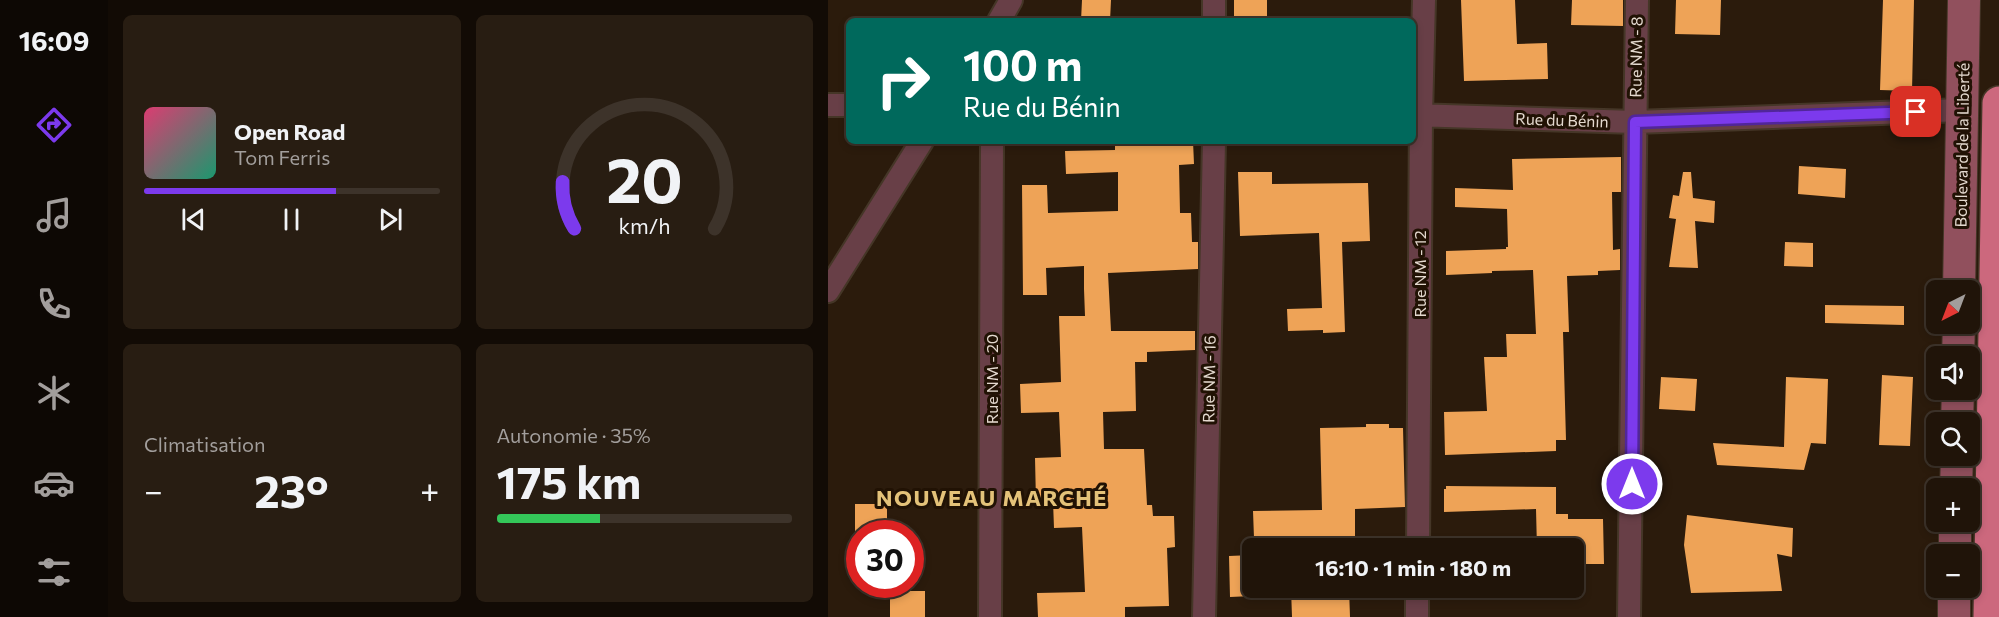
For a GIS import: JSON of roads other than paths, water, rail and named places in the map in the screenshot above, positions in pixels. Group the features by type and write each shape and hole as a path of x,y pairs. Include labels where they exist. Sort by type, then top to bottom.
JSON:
{"highway":[{"path":"1990,617 1999,103"}],"main road":[{"name":"Boulevard de la Liberté","path":"1959,280 1964,0"},
{"path":"1954,598 1954,617"}],"street":[{"path":"1214,0 1214,18"},
{"name":"Rue NM - 12","path":"1418,538 1417,115 1424,0"},
{"name":"Rue NM - 8","path":"1629,617 1637,0"},
{"path":"828,105 846,105"},
{"name":"Rue du Bénin","path":"1417,115 1635,122 1962,110"},
{"path":"828,291 920,144"},
{"name":"Rue NM - 20","path":"990,617 992,144"},
{"name":"Rue NM - 16","path":"1204,617 1214,144"},
{"path":"1417,598 1417,617"}],"district":[{"name":"NOUVEAU MARCHÉ","path":"992,498"}]}
